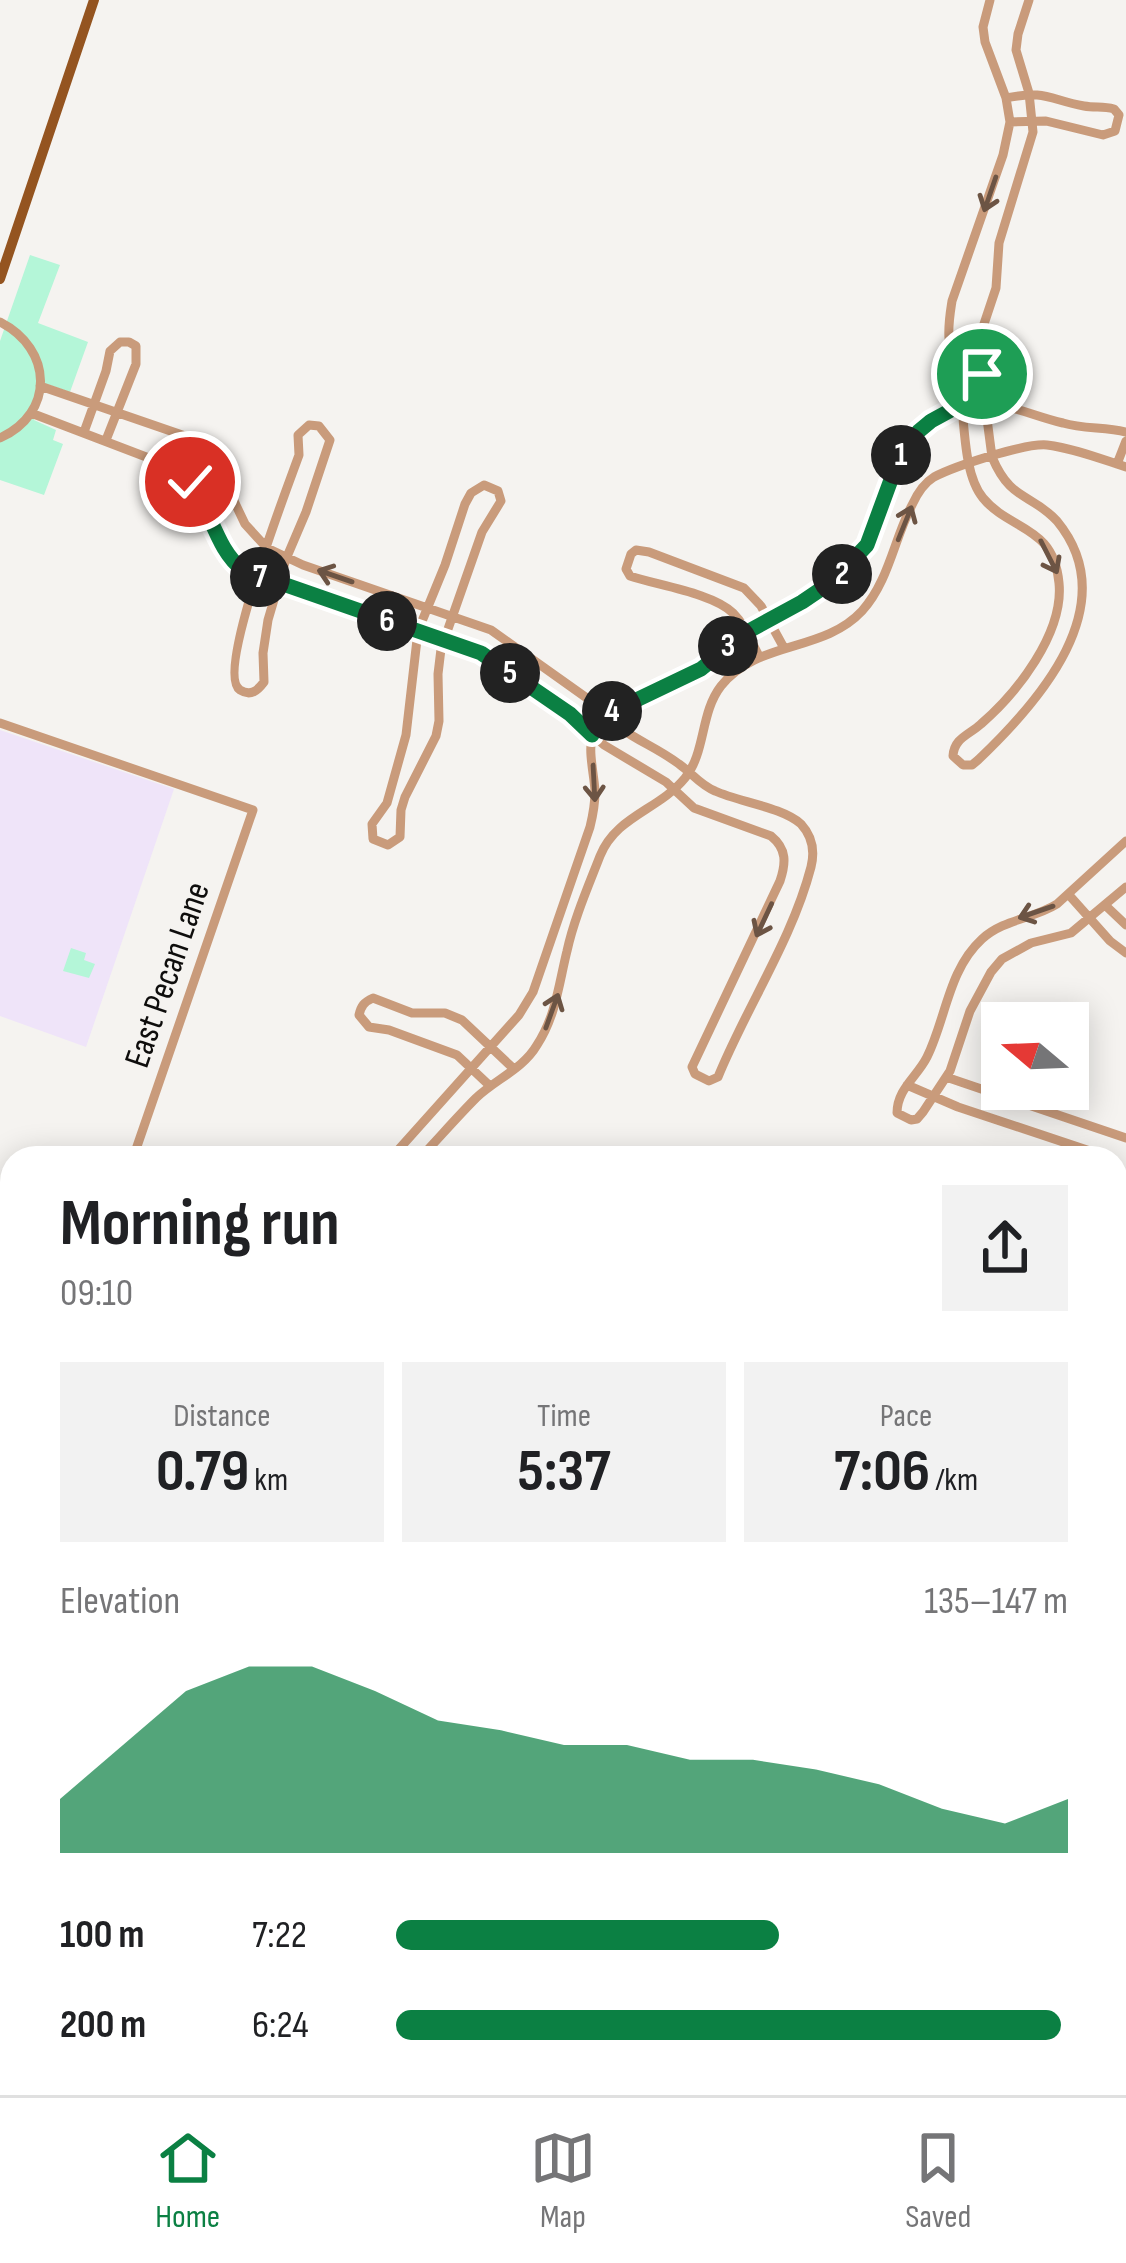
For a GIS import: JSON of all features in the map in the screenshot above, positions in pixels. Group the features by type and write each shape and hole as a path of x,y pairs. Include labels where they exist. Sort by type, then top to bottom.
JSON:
{"main road":[{"path":"0,279 94,0"}],"street":[{"path":"990,0 983,27 1010,122 949,318 950,348 959,380 969,465 979,493 1043,543 1058,573 1060,593 1046,642 1014,689 952,748 963,765 978,760 1031,706 1058,668 1080,621 1085,592 1078,557 1065,533 1048,513 1009,487 987,459 990,430 981,404 979,342 996,288 999,244 1031,144 1029,93 1016,50 1028,0"},
{"path":"1006,98 1049,95 1114,109 1119,115 1115,131 1103,135 1033,121 1010,122"},
{"path":"0,322 23,337 40,370 31,413 0,438"},
{"path":"84,432 110,351 120,342 129,342 136,346 136,364 106,440"},
{"path":"31,413 167,463 183,474 203,501 230,559 243,570 492,660 701,812 777,841 785,866 771,906 692,1067 701,1079 718,1077 793,918 813,855 809,836 796,820 704,786 678,763 624,732 598,706 500,636 267,548 244,524 221,470 198,443 40,386"},
{"path":"402,1146 519,1015 533,992 595,809 592,735 605,715 701,669 747,632 820,591 857,558 873,532 899,458 931,421 962,406 1001,404 1126,437 1122,466 1043,445 934,477 908,512 878,588 860,613 823,637 759,656 732,674 713,698 689,772 674,791 633,815 604,846 568,945 560,990 533,1052 490,1086 432,1146"},
{"path":"309,425 319,426 330,440 286,559 264,635 265,682 254,692 242,691 233,681 238,640 299,454 298,435 309,425"},
{"path":"484,485 498,491 501,501 482,532 453,616 439,661 436,736 405,797 400,837 380,844 373,839 372,824 387,803 399,765 418,632 465,503 484,485"},
{"path":"759,656 737,617 722,605 629,576 626,569 631,554 641,550 737,584 752,595 784,649"},
{"path":"1060,593 1085,592"},
{"path":"1057,615 1080,621"},
{"name":"East Pecan Lane","path":"0,723 253,810 138,1146"},
{"path":"777,841 796,820"},
{"path":"1126,841 1047,911 999,927 970,952 929,1052 907,1085 897,1113 917,1119 946,1077 970,1011 1001,959 1031,943 1071,933 1126,887"},
{"path":"785,856 813,855"},
{"path":"1069,895 1126,952"},
{"path":"1106,905 1126,925"},
{"path":"746,958 768,968"},
{"path":"735,981 757,992"},
{"path":"490,1086 448,1051 369,1027 359,1015 361,1007 373,998 412,1013 445,1013 462,1020 514,1069"},
{"path":"946,1077 1126,1138"},
{"path":"907,1085 1074,1146"}],"shaded area":[{"path":"0,730 174,789 86,1047 0,1016"}],"green space":[{"path":"30,255 60,265 38,323 88,342 70,392 47,384 34,420 56,430 53,440 63,444 44,495 0,480 0,341"},
{"path":"71,948 86,953 84,960 95,964 89,978 63,971"}],"route":[{"path":"190,482 236,566 481,653 570,714 592,735 605,715 701,669 747,632 820,591 843,572 867,545 899,458 919,431 953,409 986,404 982,374"}]}
